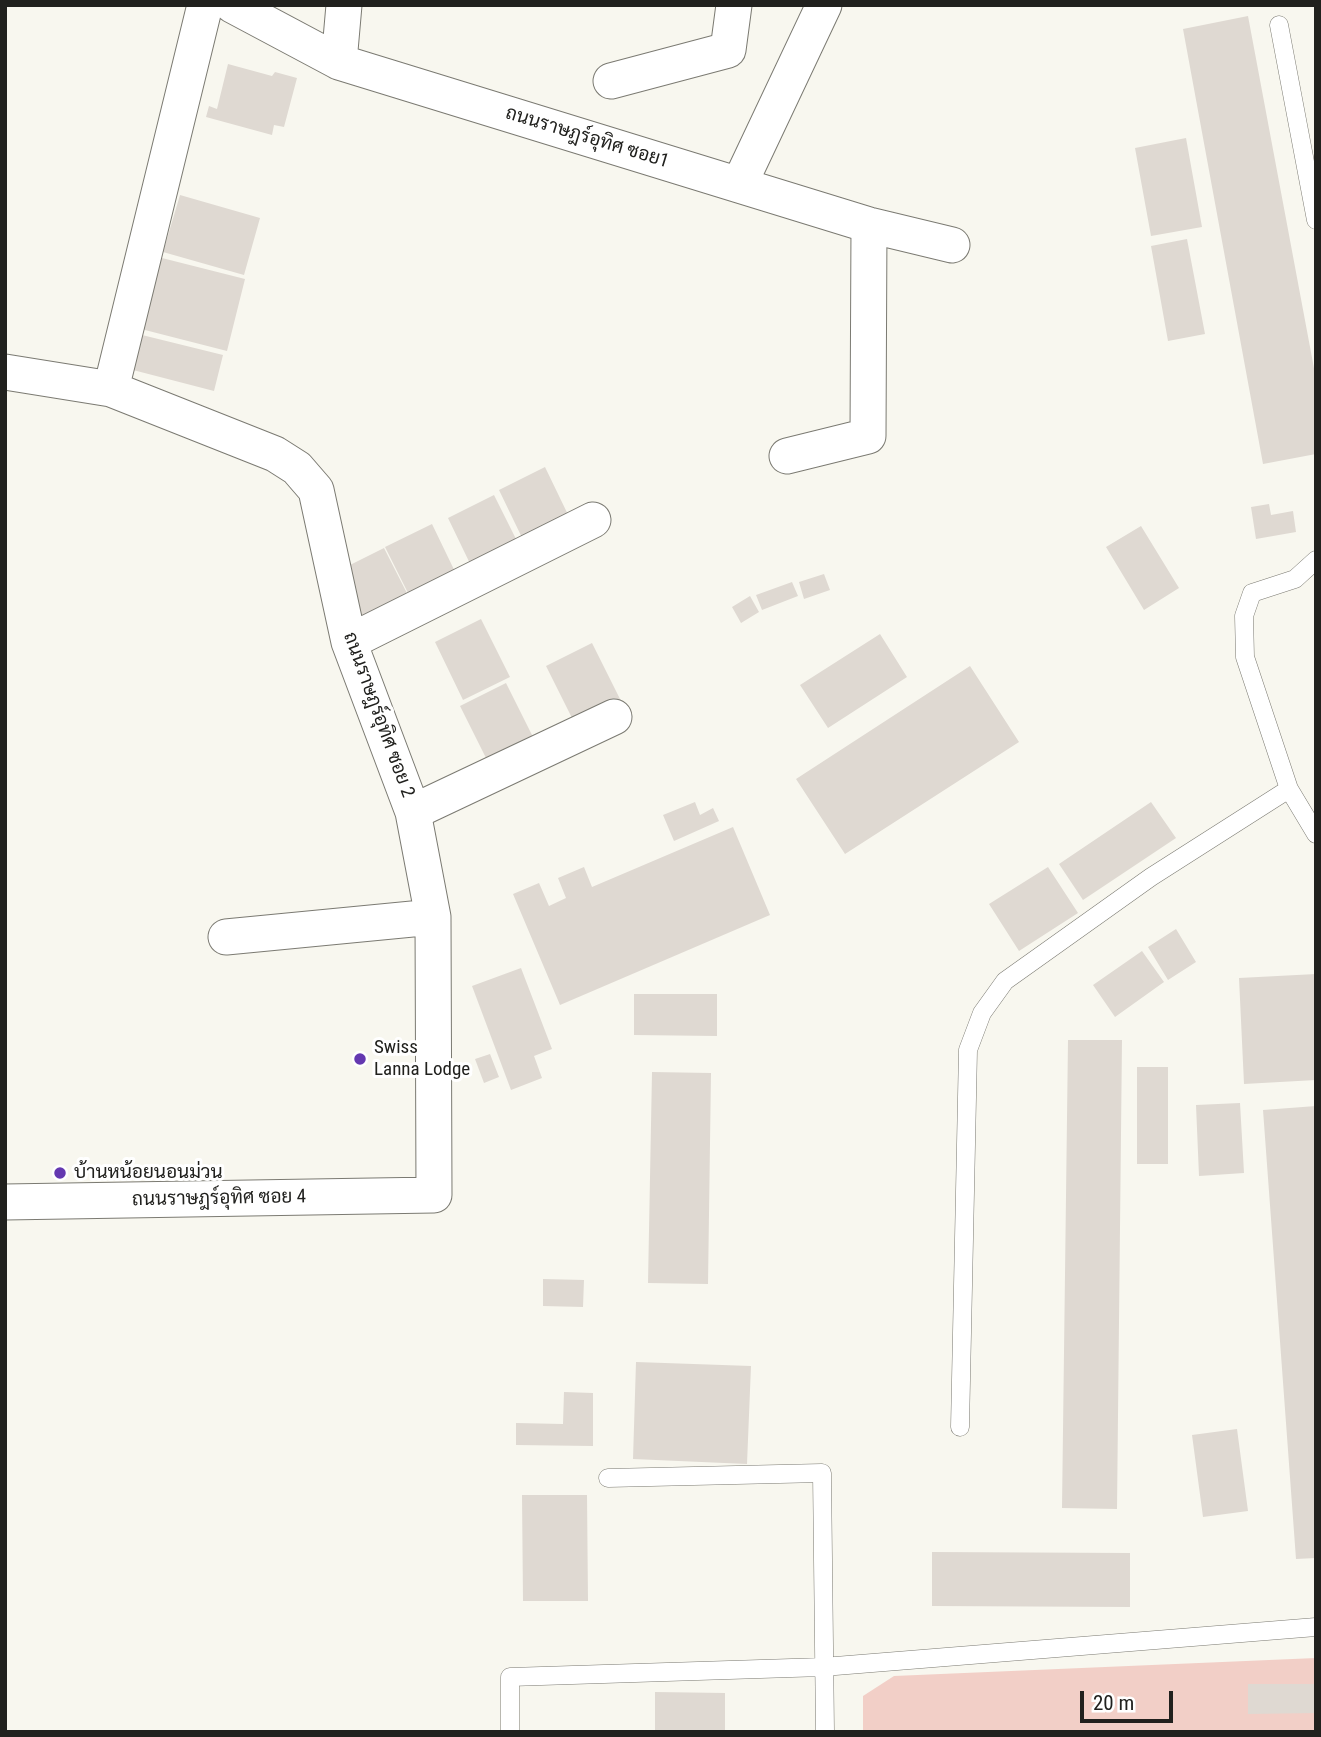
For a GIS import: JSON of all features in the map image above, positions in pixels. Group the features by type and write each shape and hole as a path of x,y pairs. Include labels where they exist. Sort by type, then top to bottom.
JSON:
{"street":[{"path":"111,389 205,5"},
{"name":"ถนนราษฎร์อุทิศ ซอย1","path":"232,5 339,62 869,225 952,245"},
{"path":"339,62 344,5"},
{"path":"611,81 728,50 734,5"},
{"path":"739,185 824,5"},
{"path":"787,456 868,436 869,225"},
{"name":"ถนนราษฎร์อุทิศ ซอย 2","path":"5,372 111,389 275,454 297,468 316,490 349,642 413,813 433,917 434,1195"},
{"path":"349,642 593,520"},
{"path":"413,813 614,717"},
{"path":"226,937 433,917"},
{"name":"ถนนราษฎร์อุทิศ ซอย 4","path":"5,1202 434,1195"}],"lane":[{"path":"1279,26 1316,220"},
{"path":"1316,560 1295,579 1252,593 1244,615 1245,657 1289,789 1316,834"},
{"path":"960,1427 968,1050 982,1013 1005,981 1151,877 1289,789"},
{"path":"608,1478 822,1473 825,1732"},
{"path":"510,1732 510,1677 823,1667 1316,1627"}],"shaded area":[{"path":"1316,1658 1316,1732 863,1732 863,1696 894,1676"}],"building":[{"path":"1248,16 1316,379 1316,454 1263,464 1183,29"},
{"path":"228,64 272,76 275,72 297,78 284,127 274,125 272,135 206,117 209,106 217,109"},
{"path":"1186,138 1202,227 1151,236 1135,148"},
{"path":"180,195 260,218 244,275 163,252"},
{"path":"1187,239 1205,334 1168,341 1151,246"},
{"path":"158,257 245,279 227,351 141,329"},
{"path":"142,335 223,355 214,391 133,370"},
{"path":"545,467 573,525 527,548 499,490"},
{"path":"494,495 523,553 476,576 448,518"},
{"path":"1269,504 1271,515 1293,511 1296,532 1256,539 1251,507"},
{"path":"432,524 460,582 414,605 385,547"},
{"path":"1141,526 1179,588 1144,610 1106,547"},
{"path":"384,548 413,605 366,629 338,571"},
{"path":"824,574 830,590 804,599 799,582"},
{"path":"792,582 798,596 762,610 756,595"},
{"path":"750,596 759,612 741,623 732,607"},
{"path":"481,619 510,677 463,700 435,642"},
{"path":"880,634 907,677 828,728 800,685"},
{"path":"592,643 621,701 575,724 546,666"},
{"path":"970,666 1019,742 845,854 796,779"},
{"path":"506,683 535,741 489,764 460,706"},
{"path":"695,802 700,815 713,808 719,821 674,841 663,815"},
{"path":"1151,802 1176,838 1083,900 1059,864"},
{"path":"733,827 770,915 560,1005 513,894 539,883 549,906 566,898 558,878 584,867 592,887"},
{"path":"1048,867 1078,913 1019,951 989,904"},
{"path":"1176,929 1196,962 1168,980 1148,947"},
{"path":"1142,951 1164,982 1115,1017 1093,985"},
{"path":"521,968 552,1049 534,1056 542,1078 511,1090 472,986"},
{"path":"1316,974 1316,1080 1244,1084 1239,978"},
{"path":"634,994 717,994 717,1036 634,1035"},
{"path":"1068,1040 1122,1040 1117,1509 1062,1508"},
{"path":"490,1054 499,1077 484,1083 475,1059"},
{"path":"1137,1067 1168,1067 1168,1164 1137,1164"},
{"path":"652,1072 711,1073 708,1284 648,1283"},
{"path":"1240,1103 1244,1173 1199,1176 1196,1105"},
{"path":"1316,1106 1316,1558 1296,1559 1263,1110"},
{"path":"543,1279 584,1280 583,1307 543,1306"},
{"path":"636,1362 751,1366 747,1464 633,1459"},
{"path":"564,1392 593,1393 593,1446 516,1445 516,1423 563,1424"},
{"path":"1237,1429 1248,1511 1203,1517 1192,1435"},
{"path":"522,1495 587,1495 588,1601 523,1601"},
{"path":"932,1552 1130,1553 1130,1607 932,1606"},
{"path":"1248,1684 1316,1684 1316,1713 1248,1714"},
{"path":"655,1692 725,1693 725,1732 655,1732"}],"place":[{"name":"Swiss Lanna Lodge","path":"360,1059"},
{"name":"บ้านหน้อยนอนม่วน","path":"60,1173"}]}
